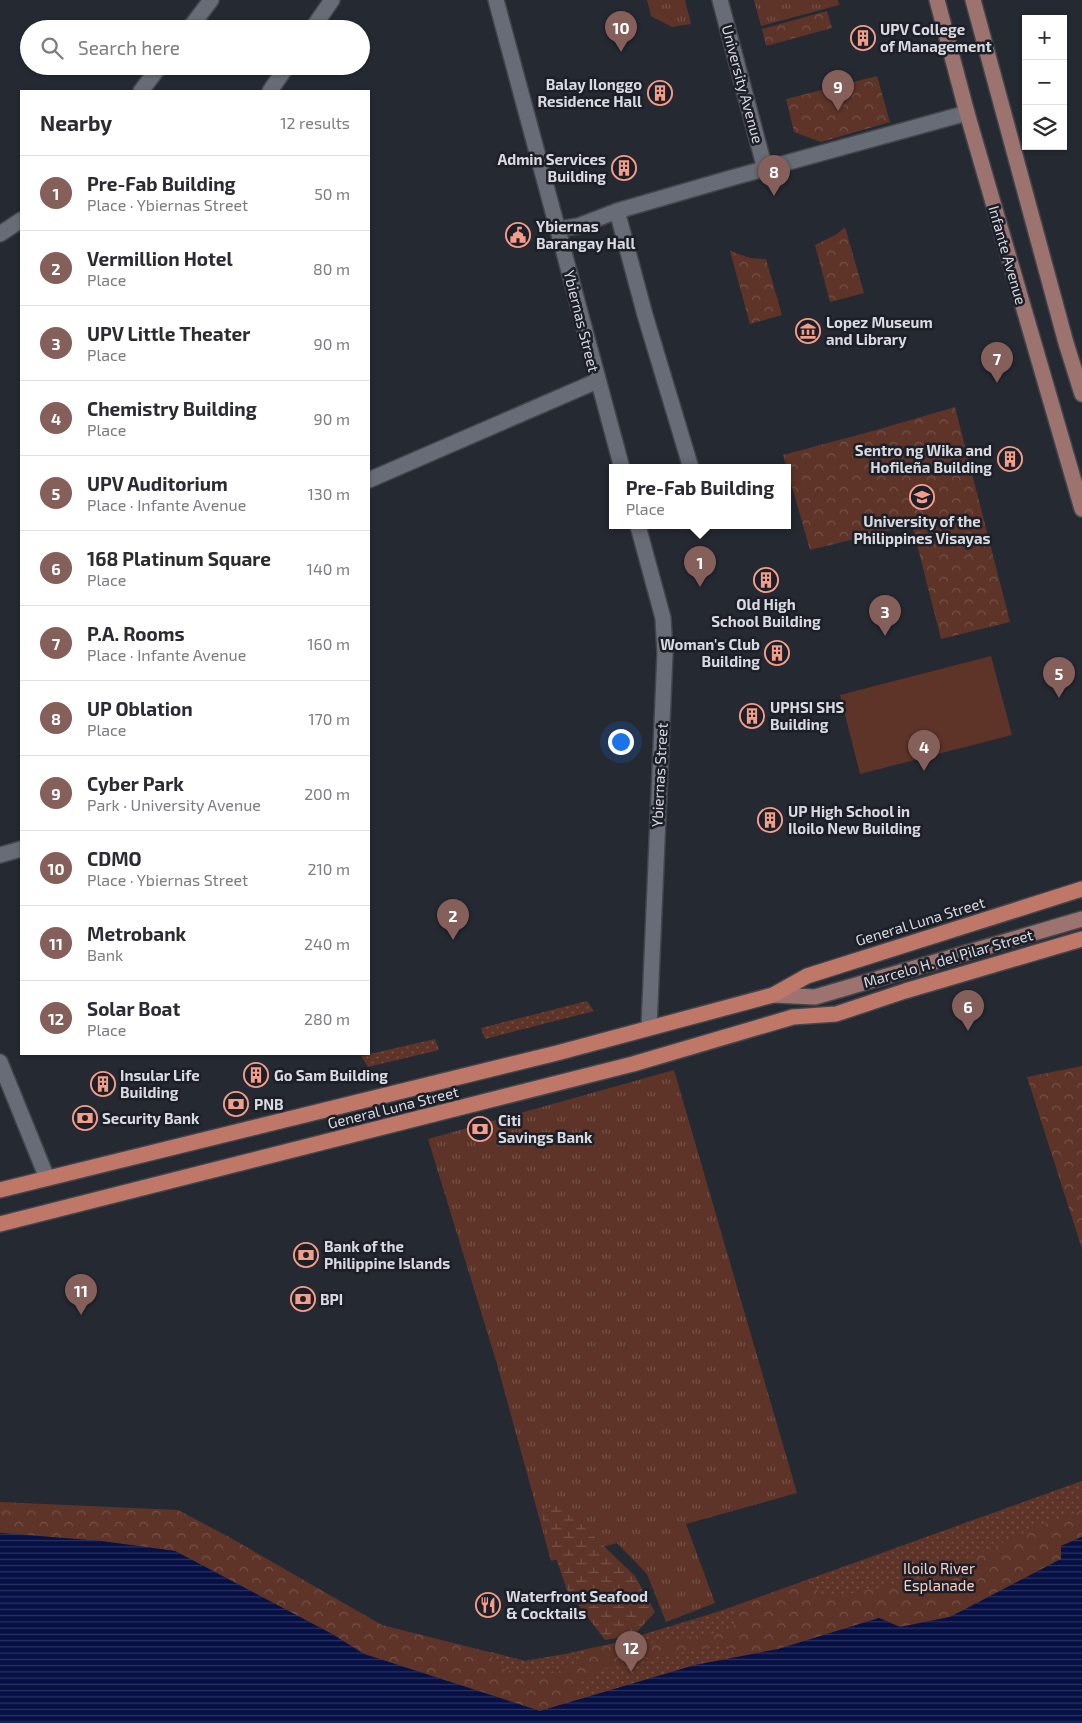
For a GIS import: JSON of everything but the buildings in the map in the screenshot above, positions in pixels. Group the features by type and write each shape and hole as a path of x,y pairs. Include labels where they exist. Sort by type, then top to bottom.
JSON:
{"highway":[{"name":"General Luna Street","path":"0,1190 557,1053 773,995 814,974 1082,889"},
{"name":"General Luna Street","path":"0,1224 623,1066 793,1017 836,1014 905,991 1082,939"}],"main road":[{"name":"Infante Avenue","path":"937,0 967,113 1082,509"},
{"path":"972,0 1066,343 1082,394"},
{"name":"Marcelo H. del Pilar Street","path":"815,997 1082,919"},
{"name":"General Luna Street","path":"773,995 815,997"},
{"name":"General Luna Street","path":"793,1017 815,997"}],"street":[{"path":"196,20 211,0"},
{"path":"318,20 332,0"},
{"name":"Ybiernas Street","path":"496,0 621,464"},
{"name":"University Avenue","path":"720,0 765,169"},
{"path":"142,90 153,75"},
{"path":"271,90 281,75"},
{"path":"559,229 578,226 617,211 967,113"},
{"path":"617,211 690,464"},
{"path":"0,234 20,221"},
{"path":"370,480 597,381"},
{"name":"Ybiernas Street","path":"639,529 663,618 665,653 649,1028"},
{"path":"0,855 20,850"},
{"path":"0,1062 47,1178"}],"green space":[{"path":"647,0 685,0 691,24 672,27 651,16"},
{"path":"754,0 838,0 839,5 761,26"},
{"path":"827,11 832,28 766,46 762,29"},
{"path":"877,76 890,122 821,142 794,132 786,99"},
{"path":"845,227 864,293 830,302 815,245 837,234"},
{"path":"730,251 750,258 766,259 782,315 750,324"},
{"path":"955,407 1010,622 941,639 912,525 810,550 791,483 791,464 786,464 783,455"},
{"path":"991,656 1012,735 860,774 840,695"},
{"path":"587,1001 594,1011 485,1039 481,1028"},
{"path":"435,1039 439,1050 368,1067 361,1056"},
{"path":"1082,1066 1082,1249 1027,1077"},
{"path":"674,1070 797,1493 686,1524 715,1603 666,1622 647,1574 617,1543 551,1561 497,1364 428,1139"},
{"name":"Iloilo River Esplanade","path":"1082,1481 1082,1537 1061,1546 1061,1559 950,1617 900,1627 879,1618 778,1650 695,1665 540,1711 364,1654 332,1634 175,1551 101,1541 0,1533 0,1502 178,1510 229,1537 382,1625 525,1661 624,1641 695,1620"},
{"path":"1082,1481 1082,1510 1044,1524 924,1578 835,1597 816,1590 809,1580"},
{"path":"559,1503 635,1576 655,1612 634,1635 605,1640 567,1590 540,1511"},
{"path":"734,1607 737,1622 727,1631 633,1646 628,1639"},
{"path":"726,1645 746,1655 695,1665 580,1699 580,1683 604,1669 629,1661"},
{"path":"595,1647 570,1666 541,1675 512,1672 494,1664 491,1652 525,1661"}],"shaded area":[{"path":"0,1533 101,1541 175,1551 332,1634 364,1654 540,1711 695,1665 778,1649 879,1618 900,1627 950,1617 1061,1559 1061,1546 1082,1537 1082,1723 0,1723"}],"place":[{"name":"UPV College of Management","path":"863,38"},
{"name":"CDMO","path":"621,52"},
{"name":"Balay Ilonggo Residence Hall","path":"660,93"},
{"name":"Cyber Park","path":"838,111"},
{"name":"Admin Services Building","path":"624,168"},
{"name":"UP Oblation","path":"774,196"},
{"name":"Ybiernas Barangay Hall","path":"518,235"},
{"name":"Lopez Museum and Library","path":"808,331"},
{"name":"P.A. Rooms","path":"997,383"},
{"name":"Sentro ng Wika and Hofileña Building","path":"1010,459"},
{"name":"University of the Philippines Visayas","path":"922,497"},
{"name":"Old High School Building","path":"766,580"},
{"name":"Pre-Fab Building","path":"700,587"},
{"name":"UPV Little Theater","path":"885,636"},
{"name":"Woman's Club Building","path":"777,653"},
{"name":"UPV Auditorium","path":"1059,698"},
{"name":"UPHSI SHS Building","path":"752,716"},
{"name":"Chemistry Building","path":"924,771"},
{"name":"UP High School in Iloilo New Building","path":"770,820"},
{"name":"Vermillion Hotel","path":"453,940"},
{"name":"168 Platinum Square","path":"968,1031"},
{"name":"Go Sam Building","path":"256,1075"},
{"name":"Insular Life Building","path":"103,1084"},
{"name":"PNB","path":"236,1104"},
{"name":"Security Bank","path":"85,1118"},
{"name":"Citi Savings Bank","path":"480,1129"},
{"name":"Bank of the Philippine Islands","path":"306,1255"},
{"name":"BPI","path":"303,1299"},
{"name":"Metrobank","path":"81,1315"},
{"name":"Waterfront Seafood & Cocktails","path":"488,1605"},
{"name":"Solar Boat","path":"631,1672"}]}
